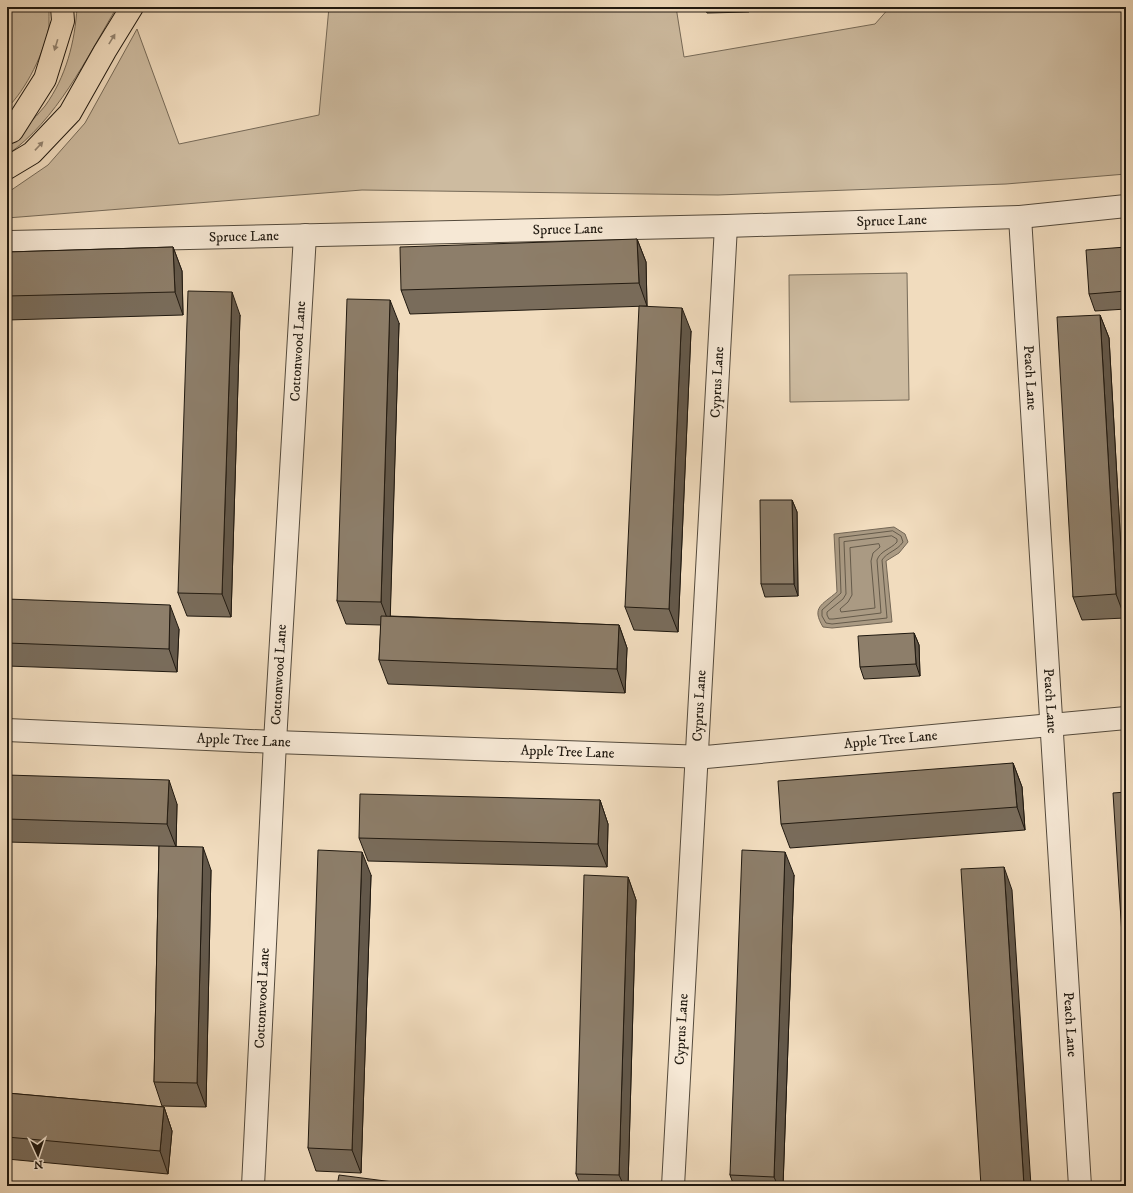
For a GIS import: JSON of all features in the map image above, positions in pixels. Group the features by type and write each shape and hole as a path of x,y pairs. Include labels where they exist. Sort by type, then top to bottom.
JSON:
{"highway":[{"path":"7,133 12,131 45,79 63,21 62,7"},
{"path":"7,168 32,153 70,113 132,7"}],"street":[{"name":"Spruce Lane","path":"10,242 726,226 1020,217 1126,206"},
{"name":"Peach Lane","path":"1020,217 1080,1186"},
{"name":"Cyprus Lane","path":"673,1186 726,226"},
{"name":"Cottonwood Lane","path":"253,1186 275,742 304,235"},
{"name":"Apple Tree Lane","path":"7,730 275,742 706,757 1126,718"}],"shaded area":[{"path":"7,7 49,7 49,26 47,36 34,70 21,91 7,108"},
{"path":"77,7 117,7 82,67 56,107 25,141 7,155 7,143 27,126 41,111 59,83 72,46"},
{"path":"329,7 676,7 684,57 875,24 890,7 1126,7 1126,174 1006,184 718,195 362,190 7,218 7,193 48,165 85,123 137,29 179,144 319,115"},
{"path":"907,273 909,400 790,402 789,275"}],"water":[{"path":"894,527 905,534 908,542 899,553 886,561 892,622 832,628 823,627 818,611 823,604 837,592 834,534"}],"building":[{"path":"637,239 639,283 401,290 400,247"},
{"path":"173,247 175,292 7,296 7,252"},
{"path":"1126,247 1126,291 1089,294 1086,250"},
{"path":"188,291 232,292 222,594 178,593"},
{"path":"347,299 390,300 381,602 337,601"},
{"path":"639,306 682,308 669,609 625,607"},
{"path":"1100,315 1116,594 1073,597 1057,317"},
{"path":"760,500 792,500 794,584 761,584"},
{"path":"7,599 170,605 169,649 7,643"},
{"path":"381,616 619,625 617,669 379,660"},
{"path":"914,633 916,664 860,667 858,636"},
{"path":"1013,763 1017,807 781,824 778,781"},
{"path":"7,775 169,780 167,824 7,819"},
{"path":"1126,792 1126,983 1125,983 1113,793"},
{"path":"360,794 600,800 598,844 359,838"},
{"path":"159,846 203,847 197,1083 154,1082"},
{"path":"318,850 362,852 352,1150 308,1148"},
{"path":"742,850 785,852 774,1177 730,1175"},
{"path":"1004,867 1024,1186 981,1186 961,869"},
{"path":"584,875 628,877 619,1175 576,1174"},
{"path":"7,1093 164,1107 160,1151 7,1137"},
{"path":"339,1175 424,1186 337,1186"}]}
